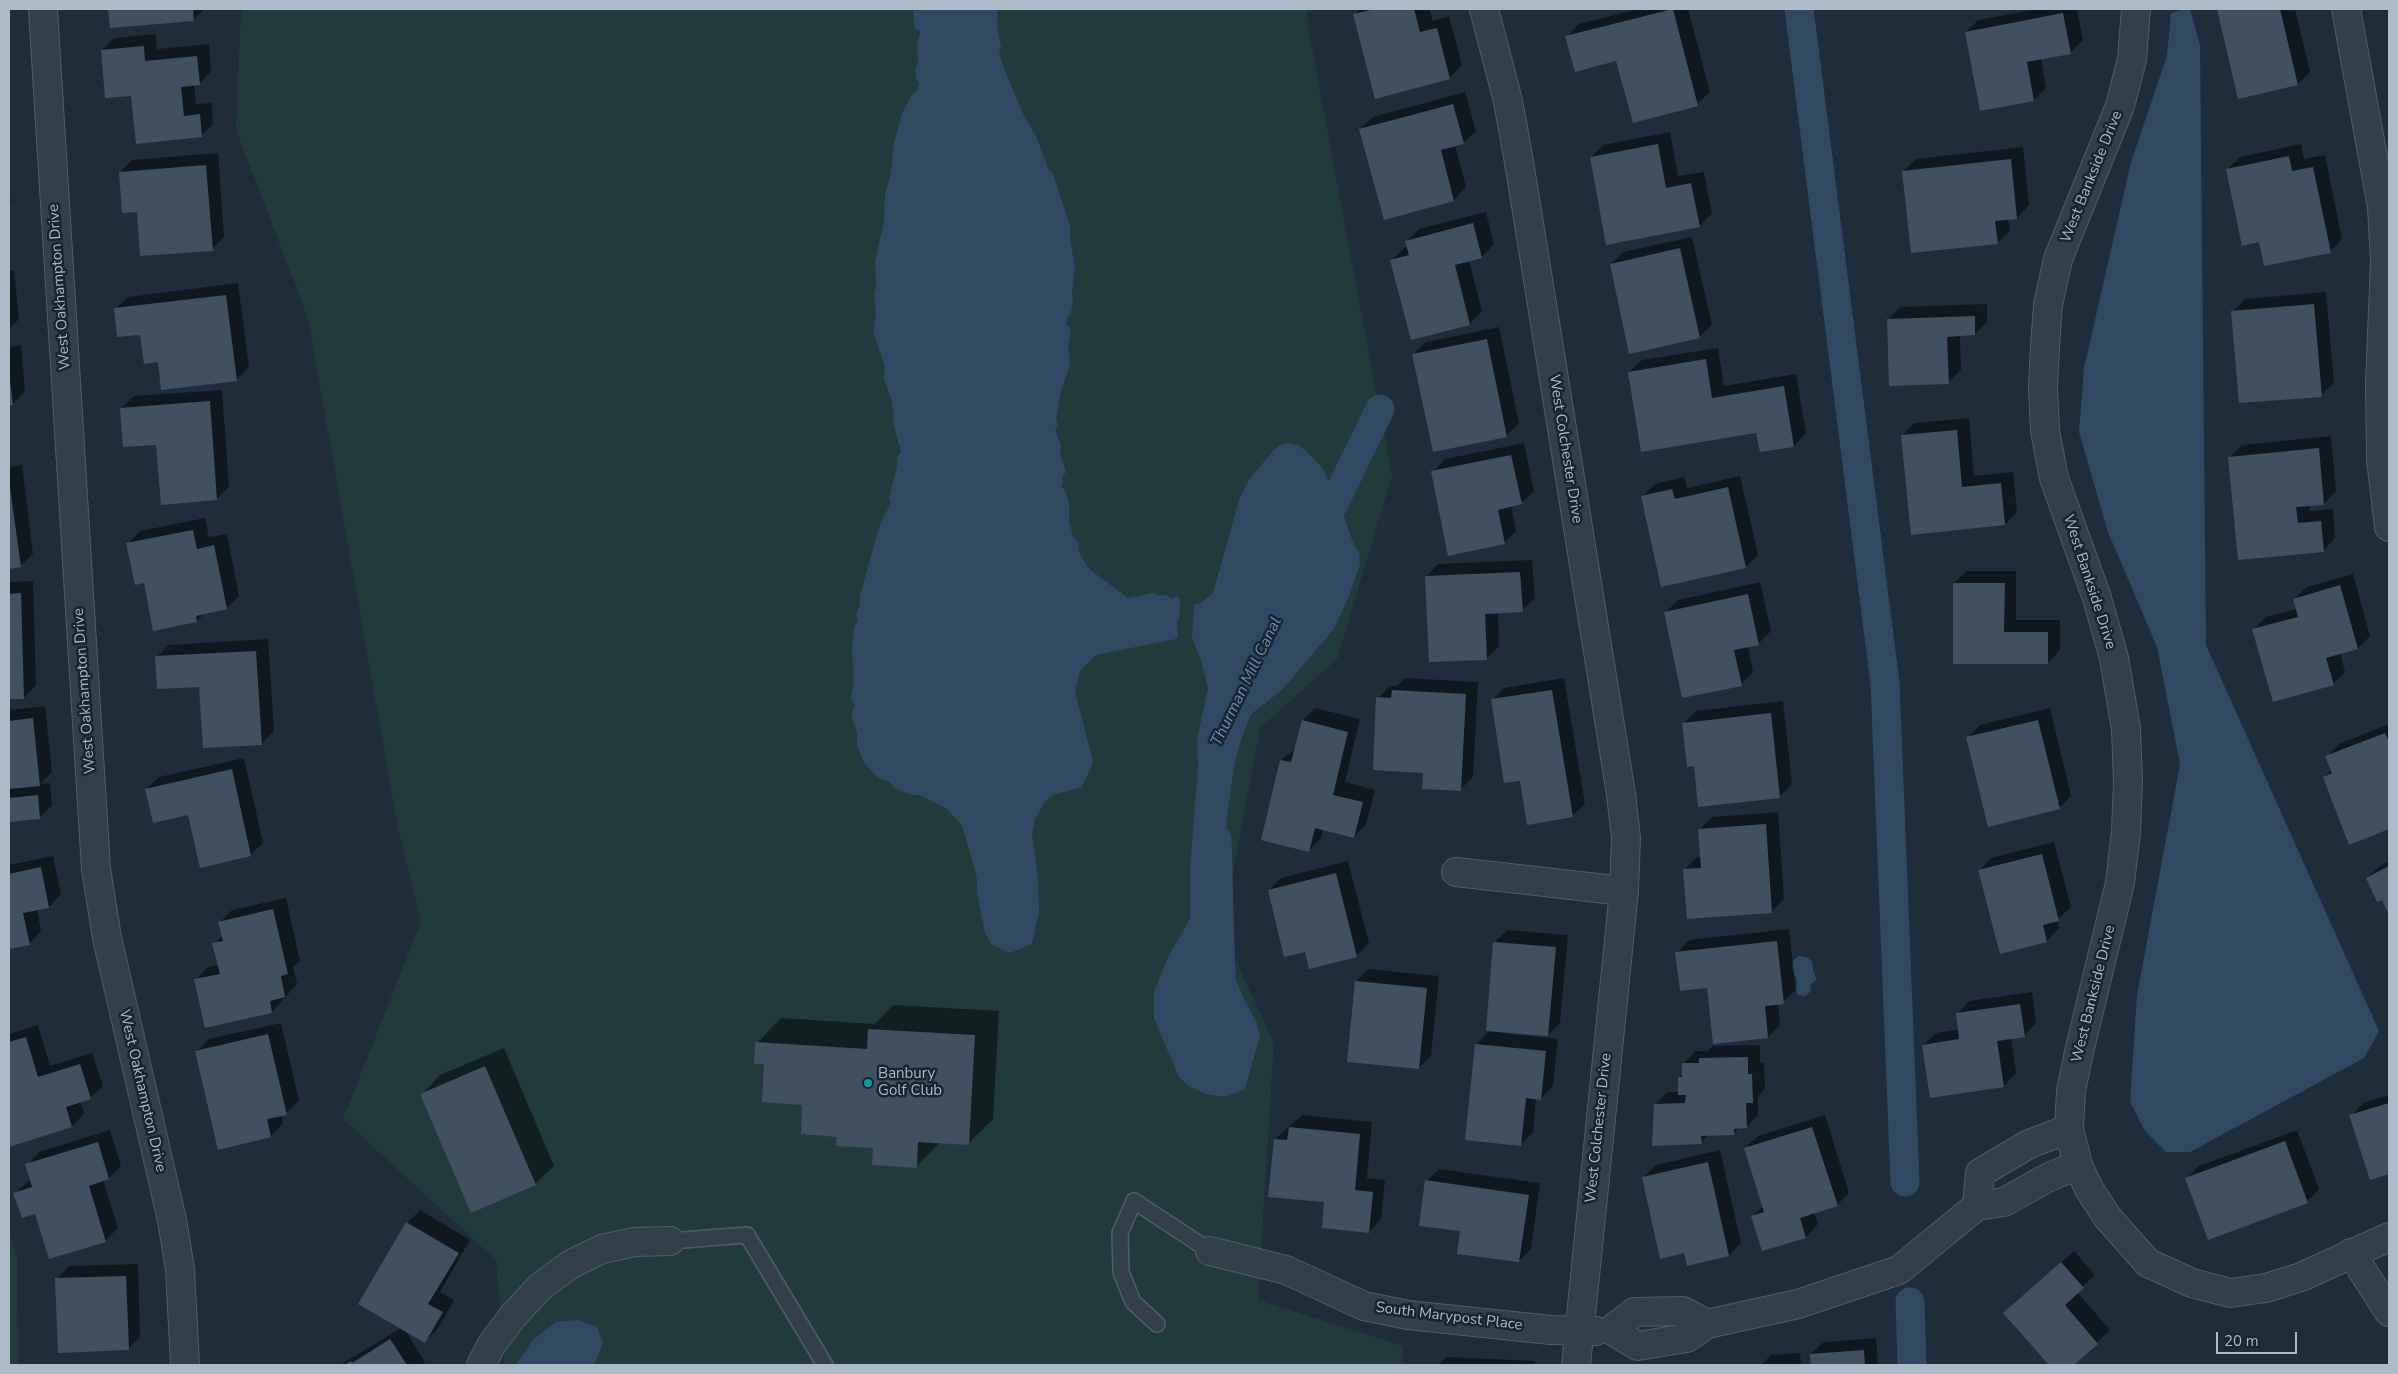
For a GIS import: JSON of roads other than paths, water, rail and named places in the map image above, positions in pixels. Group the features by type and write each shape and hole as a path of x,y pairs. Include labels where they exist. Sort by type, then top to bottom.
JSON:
{"street":[{"name":"West Oakhampton Drive","path":"43,9 96,869 107,938 172,1220 180,1269 185,1365"},
{"name":"West Colchester Drive","path":"1484,9 1508,101 1519,162 1621,794 1626,838 1624,892 1576,1365"},
{"name":"West Bankside Drive","path":"2136,9 2132,59 2120,106 2058,259 2048,305 2045,344 2043,388 2045,431 2054,478 2097,598 2114,658 2126,729 2128,781 2126,832 2120,884 2112,924 2079,1052 2071,1091 2069,1130 2078,1165 2089,1188 2108,1218 2148,1263 2192,1283 2230,1293 2266,1288 2302,1277 2389,1237"},
{"path":"2346,9 2382,207 2385,261 2380,384 2381,460 2389,527"},
{"path":"1456,872 1624,892"},
{"path":"2069,1130 2029,1144 1980,1173 1977,1206 2004,1202 2049,1177 2078,1165"},
{"name":"South Marypost Place","path":"1210,1251 1286,1270 1364,1306 1408,1315 1578,1332 1611,1330 1634,1312 1683,1311 1707,1324 1798,1304 1899,1270 1977,1206"},
{"path":"481,1365 492,1344 513,1316 542,1286 571,1264 610,1247 634,1242 670,1241"},
{"path":"2351,1253 2389,1312"}],"lane":[{"path":"1157,1324 1133,1302 1121,1272 1120,1233 1134,1201 1210,1251"},
{"path":"670,1241 747,1236 825,1365"}],"water":[{"path":"913,9 998,9 997,23 1001,47 999,53 1004,69 1025,118 1036,136 1048,168 1053,174 1070,226 1075,269 1072,292 1073,304 1066,324 1071,330 1068,345 1070,365 1061,391 1056,419 1058,426 1055,430 1061,445 1060,454 1066,472 1062,477 1063,482 1061,486 1066,492 1069,504 1069,522 1074,539 1078,542 1079,552 1088,568 1128,598 1153,593 1160,596 1166,595 1171,599 1176,596 1181,604 1177,623 1178,636 1176,639 1096,655 1080,671 1075,692 1093,761 1082,787 1053,795 1045,801 1035,819 1032,834 1038,878 1039,911 1032,944 1010,953 991,944 985,933 977,892 977,879 962,825 946,808 921,796 908,794 895,788 889,781 878,778 864,763 857,745 857,733 851,715 855,705 851,698 854,681 852,649 854,628 858,620 856,615 880,524 891,503 889,498 897,467 897,458 901,452 894,426 892,401 884,379 885,367 873,331 876,314 874,293 876,287 875,262 884,221 885,194 891,174 893,147 902,113 912,94 917,91 919,84 916,79 915,70 918,62 917,43 920,34 919,29 915,29"},
{"path":"2190,9 2200,45 2206,645 2379,1031 2364,1058 2190,1152 2166,1152 2145,1131 2130,1101 2137,995 2180,764 2157,647 2108,532 2079,432 2084,368 2131,162 2167,56 2171,13"},
{"path":"1281,444 1299,445 1322,467 1338,501 1354,545 1359,552 1360,564 1349,596 1334,629 1281,691 1251,714 1234,766 1215,905 1220,940 1243,997 1257,1024 1260,1036 1245,1089 1225,1097 1206,1094 1189,1086 1179,1077 1154,1019 1154,992 1168,957 1190,919 1190,868 1198,766 1197,740 1208,688 1201,660 1192,638 1194,605 1201,603 1213,593 1239,500 1250,478 1273,451"},
{"path":"1799,956 1806,957 1812,961 1813,971 1817,979 1811,984 1810,992 1805,996 1798,995 1796,991 1797,981 1791,967 1793,960"},
{"path":"578,1320 597,1327 603,1343 594,1365 516,1365 533,1340 556,1322"}],"waterway":[{"path":"1799,9 1885,683 1905,1182"},
{"name":"Thurman Mill Canal","path":"1320,532 1380,409"},
{"name":"Thurman Mill Canal","path":"1217,839 1221,980"},
{"path":"1910,1302 1912,1365"}],"place":[{"name":"Banbury Golf Club","path":"868,1083"}]}
